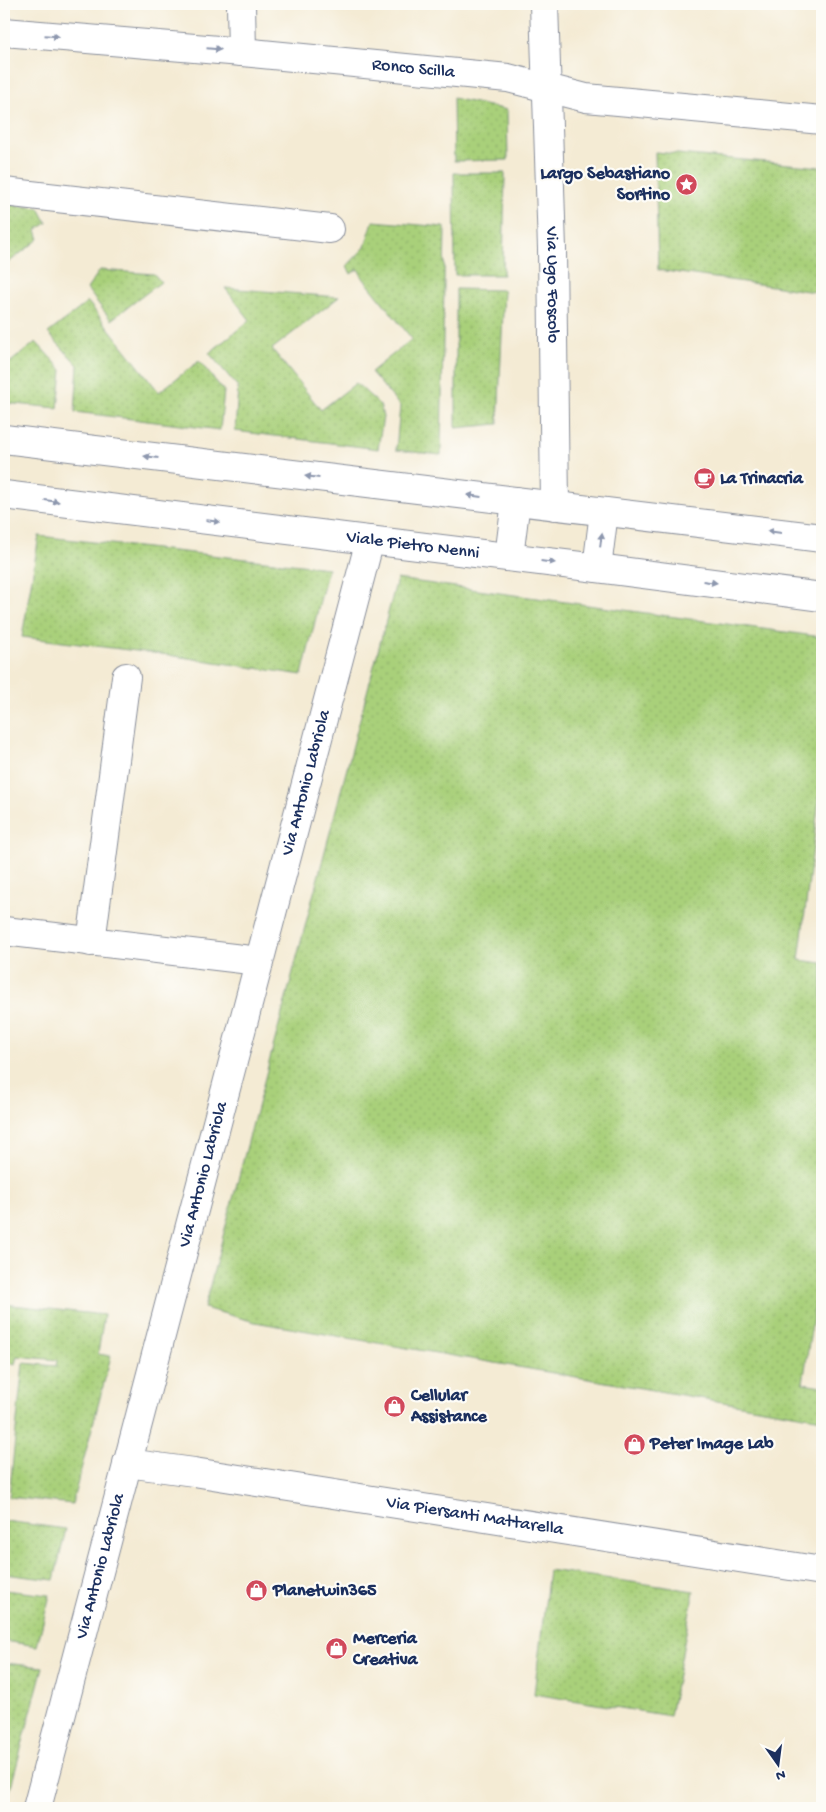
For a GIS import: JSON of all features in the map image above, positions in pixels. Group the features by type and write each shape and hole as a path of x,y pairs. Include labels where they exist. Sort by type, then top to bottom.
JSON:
{"street":[{"path":"241,4 242,52"},
{"name":"Via Ugo Foscolo","path":"544,4 552,249 555,506"},
{"name":"Ronco Scilla","path":"4,32 242,52 508,78 586,98 822,120"},
{"path":"4,192 330,229"},
{"path":"4,439 822,538"},
{"name":"Viale Pietro Nenni","path":"4,496 822,597"},
{"path":"509,557 516,501"},
{"path":"597,568 604,512"},
{"name":"Via Antonio Labriola","path":"37,1808 370,540"},
{"path":"91,942 126,677"},
{"path":"4,931 259,961"},
{"name":"Via Piersanti Mattarella","path":"127,1463 204,1473 822,1571"}],"green space":[{"path":"453,98 507,110 508,160 454,161"},
{"path":"655,152 822,167 822,293 658,270"},
{"path":"454,173 505,173 503,275 455,275"},
{"path":"4,204 39,208 47,223 36,230 39,239 4,266"},
{"path":"373,221 445,227 441,455 396,450 400,406 371,372 412,339 363,278 358,269 351,274 347,266 365,247"},
{"path":"100,270 154,274 161,282 111,320 87,289"},
{"path":"225,288 339,297 272,349 321,410 356,383 380,405 383,417 378,449 235,431 238,387 209,353 250,320"},
{"path":"456,289 504,290 498,424 456,428"},
{"path":"88,302 159,392 199,361 224,391 220,430 75,412 78,365 48,333"},
{"path":"36,342 62,370 58,408 4,403 4,367"},
{"path":"39,536 328,568 302,675 161,654 22,637"},
{"path":"397,579 822,637 822,775 799,960 822,963 822,1259 803,1383 822,1386 822,1419 255,1322 204,1308"},
{"path":"4,1304 104,1315 98,1354 111,1356 72,1504 9,1497 23,1363 56,1366 57,1360 17,1356 15,1364 4,1363"},
{"path":"5,1521 66,1529 54,1580 4,1574"},
{"path":"549,1570 694,1591 670,1716 534,1694"},
{"path":"4,1590 50,1595 37,1646 4,1641"},
{"path":"4,1663 43,1667 6,1805 4,1805"}],"place":[{"name":"Largo Sebastiano Sortino","path":"686,184"},
{"name":"La Trinacria","path":"704,479"},
{"name":"Cellular Assistance","path":"395,1406"},
{"name":"Peter Image Lab","path":"634,1444"},
{"name":"Planetwin365","path":"257,1591"},
{"name":"Merceria Creativa","path":"337,1649"}]}
